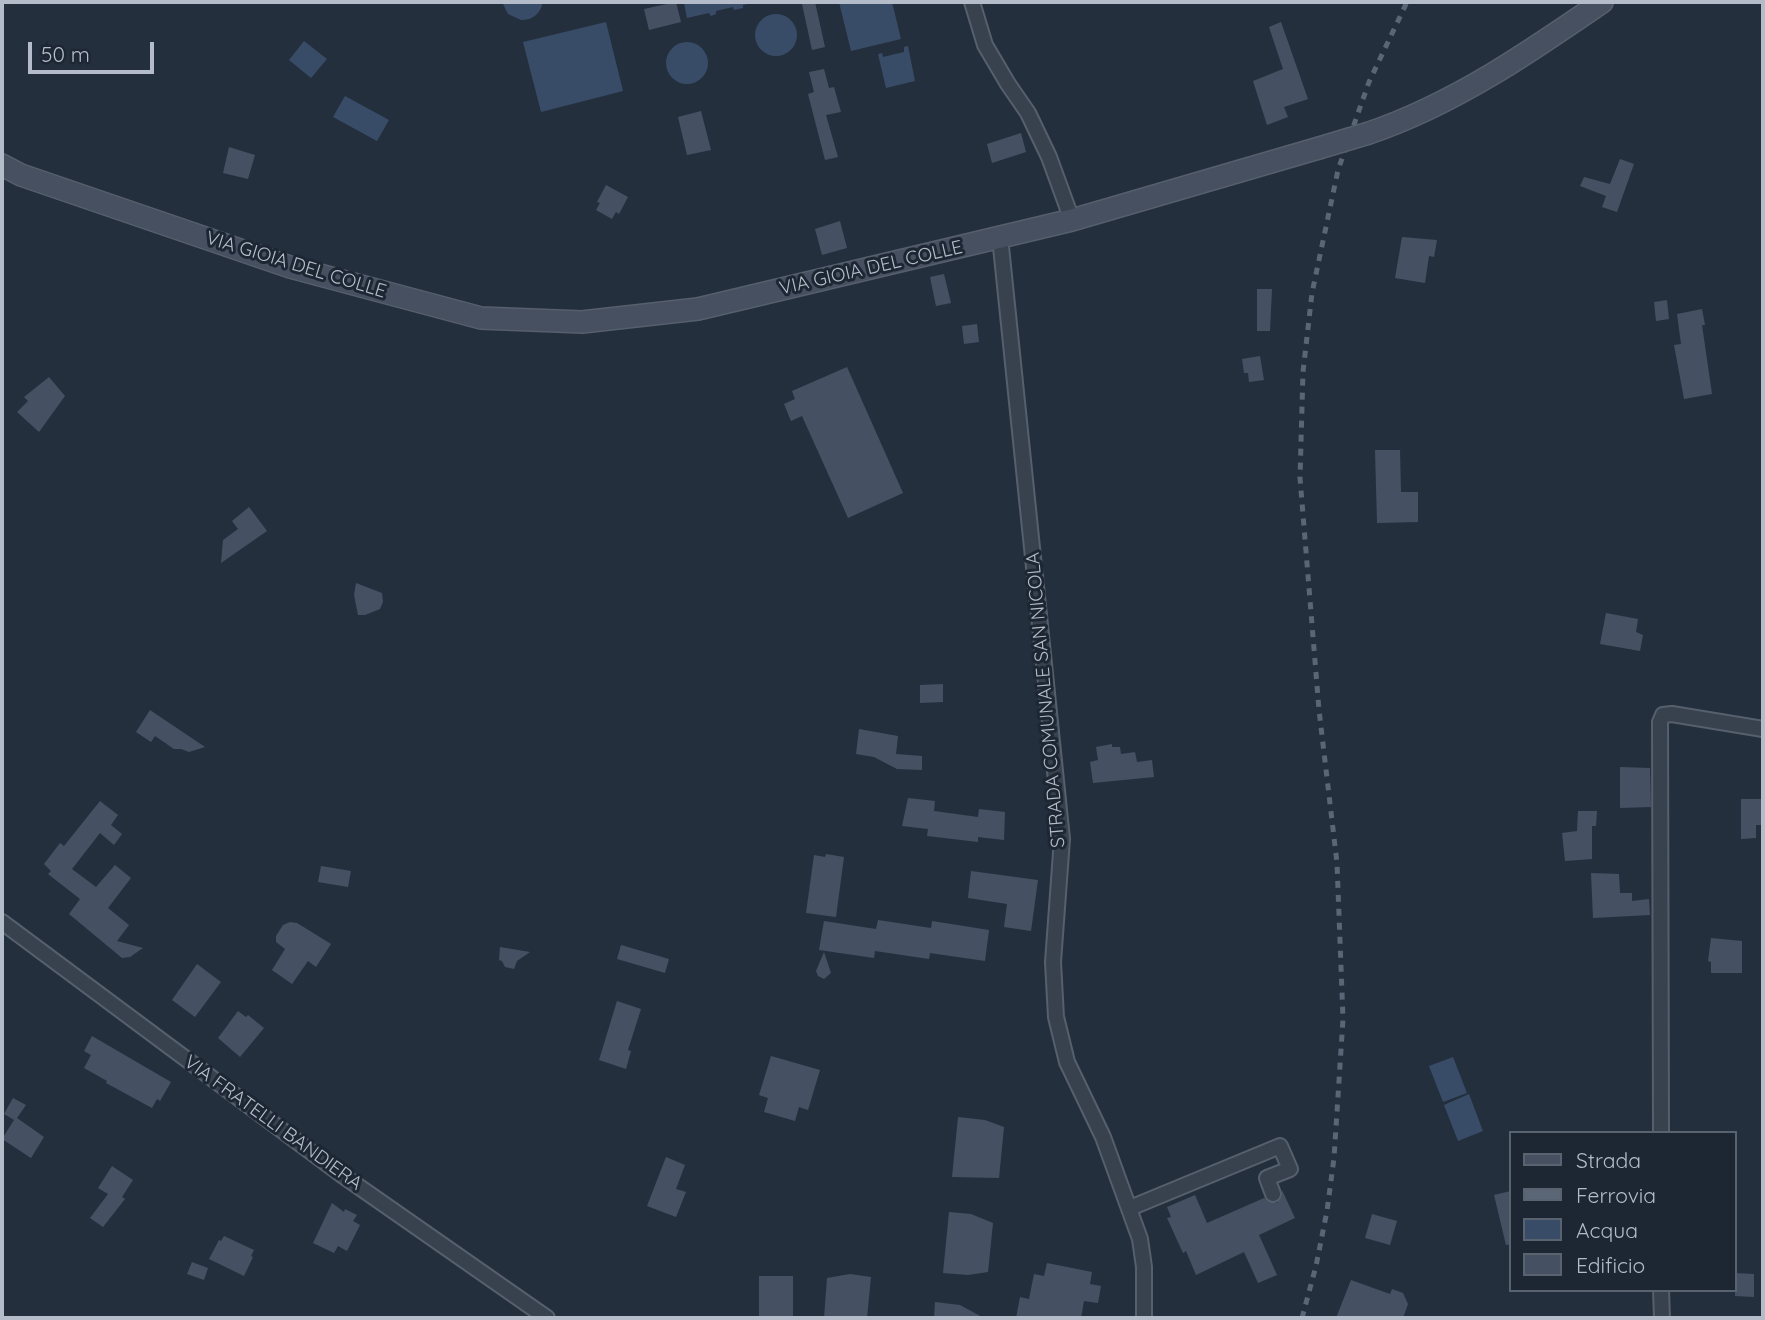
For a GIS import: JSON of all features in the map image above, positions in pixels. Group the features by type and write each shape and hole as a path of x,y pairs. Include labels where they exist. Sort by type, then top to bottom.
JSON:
{"main road":[{"name":"VIA GIOIA DEL COLLE","path":"2,165 21,175 290,267 481,317 582,322 698,309 1072,220 1369,133 1412,117 1458,94 1602,2"}],"street":[{"path":"972,2 985,45 1028,113 1049,157 1072,220"},
{"name":"STRADA COMUNALE SAN NICOLA","path":"1000,237 1062,839 1053,962 1056,1017 1068,1062 1103,1137 1140,1239 1144,1266 1144,1317"},
{"path":"1661,1131 1660,722 1663,715 1672,714 1763,729"},
{"name":"VIA FRATELLI BANDIERA","path":"2,922 342,1175 547,1318"},
{"path":"1130,1208 1280,1146 1290,1169 1267,1178 1273,1194"},
{"path":"1661,1292 1662,1318"}],"water":[{"path":"502,2 543,2 535,16 521,20 508,14"},
{"path":"680,2 755,2 743,5 743,8 716,11 716,14 711,16 709,13 687,18 684,3"},
{"path":"839,2 892,2 901,39 851,51"},
{"path":"776,14 791,20 797,35 791,50 776,56 761,50 755,35 761,20"},
{"path":"606,22 623,91 541,112 523,42"},
{"path":"304,41 327,59 311,78 289,60"},
{"path":"687,42 702,48 708,63 702,78 687,84 672,78 666,63 672,48"},
{"path":"908,46 915,81 886,88 878,54 882,53 883,57 904,52 904,47"},
{"path":"345,96 389,120 377,141 333,117"},
{"path":"1453,1057 1467,1093 1443,1102 1429,1066"},
{"path":"1469,1094 1483,1131 1458,1141 1444,1105"}],"building":[{"path":"676,2 681,22 649,30 644,9"},
{"path":"815,2 825,47 812,50 802,4"},
{"path":"1281,22 1308,99 1284,107 1288,117 1267,125 1253,81 1283,69 1269,27"},
{"path":"824,69 829,88 834,87 841,112 826,115 838,157 825,160 808,94 814,92 809,72"},
{"path":"701,111 711,150 687,155 678,117"},
{"path":"1021,133 1026,152 992,163 987,144"},
{"path":"229,147 255,155 248,179 223,173"},
{"path":"1620,159 1634,164 1617,212 1602,207 1606,196 1580,186 1584,177 1610,184"},
{"path":"606,185 628,197 619,214 616,212 612,219 596,210"},
{"path":"840,221 847,248 822,255 815,229"},
{"path":"1402,237 1437,240 1434,257 1429,256 1425,283 1395,278"},
{"path":"944,274 951,303 936,306 930,277"},
{"path":"1257,289 1272,289 1270,331 1257,331"},
{"path":"1667,300 1669,319 1656,321 1654,302"},
{"path":"1702,309 1712,394 1684,399 1674,345 1681,344 1677,314"},
{"path":"977,324 979,342 964,344 962,326"},
{"path":"1260,356 1264,380 1249,382 1248,373 1244,373 1242,359"},
{"path":"847,367 903,493 848,518 802,416 791,421 784,404 795,399 792,391"},
{"path":"49,377 65,396 39,432 17,412 28,401 24,397"},
{"path":"1375,450 1400,450 1401,492 1418,492 1418,522 1377,523"},
{"path":"249,507 267,531 221,563 223,540 238,529 232,521"},
{"path":"356,583 382,593 383,602 380,609 358,615 354,595"},
{"path":"1606,613 1638,619 1636,632 1643,635 1640,651 1600,644"},
{"path":"943,684 943,702 920,703 920,685"},
{"path":"150,710 205,747 189,752 174,749 155,736 151,742 136,732"},
{"path":"859,729 898,736 896,754 922,756 922,770 897,769 874,757 856,754"},
{"path":"1112,744 1112,747 1120,747 1121,754 1135,752 1137,762 1152,760 1154,777 1093,783 1090,762 1098,760 1096,747"},
{"path":"1620,767 1650,768 1651,807 1620,808"},
{"path":"908,798 935,801 934,811 978,817 979,809 1005,812 1004,840 978,837 978,842 927,836 928,829 902,826"},
{"path":"1741,799 1763,799 1763,825 1756,825 1756,838 1741,839"},
{"path":"100,801 118,815 111,825 122,834 114,845 100,833 72,869 96,887 115,865 131,878 108,908 129,925 117,941 143,948 130,957 122,958 69,914 80,899 48,874 51,871 44,864 60,843 64,846"},
{"path":"1578,811 1597,811 1596,826 1592,826 1592,859 1565,861 1562,833 1577,831"},
{"path":"826,854 844,857 836,917 806,913 814,855 825,857"},
{"path":"321,866 351,871 348,887 318,882"},
{"path":"971,871 1038,880 1031,931 1004,927 1007,904 968,898"},
{"path":"1591,873 1619,874 1620,893 1632,893 1632,901 1649,899 1650,915 1593,918"},
{"path":"878,920 931,928 932,921 989,930 985,961 930,953 929,959 875,951 874,958 819,950 824,921 876,929"},
{"path":"297,923 331,944 316,967 308,961 292,984 272,970 285,949 276,942 276,936 283,925"},
{"path":"1711,938 1742,941 1742,973 1711,973 1711,962 1708,961"},
{"path":"621,945 669,959 665,973 617,959"},
{"path":"500,947 530,952 517,961 514,969 505,967 499,960"},
{"path":"824,952 831,973 824,979 818,976 816,971"},
{"path":"197,964 221,982 195,1017 172,1000"},
{"path":"617,1001 641,1009 628,1050 631,1051 626,1069 599,1060"},
{"path":"238,1011 246,1017 248,1015 264,1028 240,1057 218,1038"},
{"path":"92,1036 171,1082 160,1101 157,1099 152,1108 84,1068 91,1055 84,1051"},
{"path":"771,1056 820,1070 808,1110 799,1107 795,1121 764,1112 768,1098 759,1095"},
{"path":"13,1098 26,1105 17,1118 44,1137 31,1158 2,1139 14,1120 4,1114"},
{"path":"958,1117 985,1120 1004,1127 999,1178 952,1177"},
{"path":"666,1157 685,1165 676,1189 686,1192 676,1217 647,1206"},
{"path":"112,1166 133,1180 122,1197 125,1199 103,1227 90,1218 108,1194 98,1188"},
{"path":"1282,1190 1295,1218 1259,1235 1277,1275 1258,1283 1244,1252 1196,1275 1167,1218 1171,1217 1167,1207 1195,1195 1207,1223 1264,1198 1271,1203 1277,1203 1282,1196"},
{"path":"1510,1191 1510,1244 1506,1245 1494,1195"},
{"path":"332,1203 344,1212 345,1209 357,1215 353,1221 360,1225 347,1251 338,1246 334,1253 313,1243"},
{"path":"949,1212 971,1214 993,1223 988,1272 968,1275 943,1273"},
{"path":"1372,1214 1397,1221 1390,1245 1365,1238"},
{"path":"224,1236 254,1250 244,1276 209,1259"},
{"path":"192,1262 208,1268 204,1280 187,1274"},
{"path":"1047,1263 1092,1272 1090,1284 1101,1286 1098,1303 1084,1301 1081,1318 1016,1318 1020,1297 1029,1299 1034,1274 1044,1276"},
{"path":"1737,1273 1754,1274 1754,1297 1735,1296"},
{"path":"850,1274 871,1277 867,1318 824,1318 827,1278"},
{"path":"759,1276 793,1276 793,1318 759,1318"},
{"path":"1351,1280 1390,1294 1392,1289 1403,1293 1408,1304 1403,1318 1336,1318"},
{"path":"935,1302 960,1305 984,1318 934,1318"}],"railway":[{"path":"1302,1318 1327,1211 1334,1158 1343,1019 1337,863 1319,710 1300,478 1303,372 1312,293 1338,170 1369,82 1407,2"}]}
